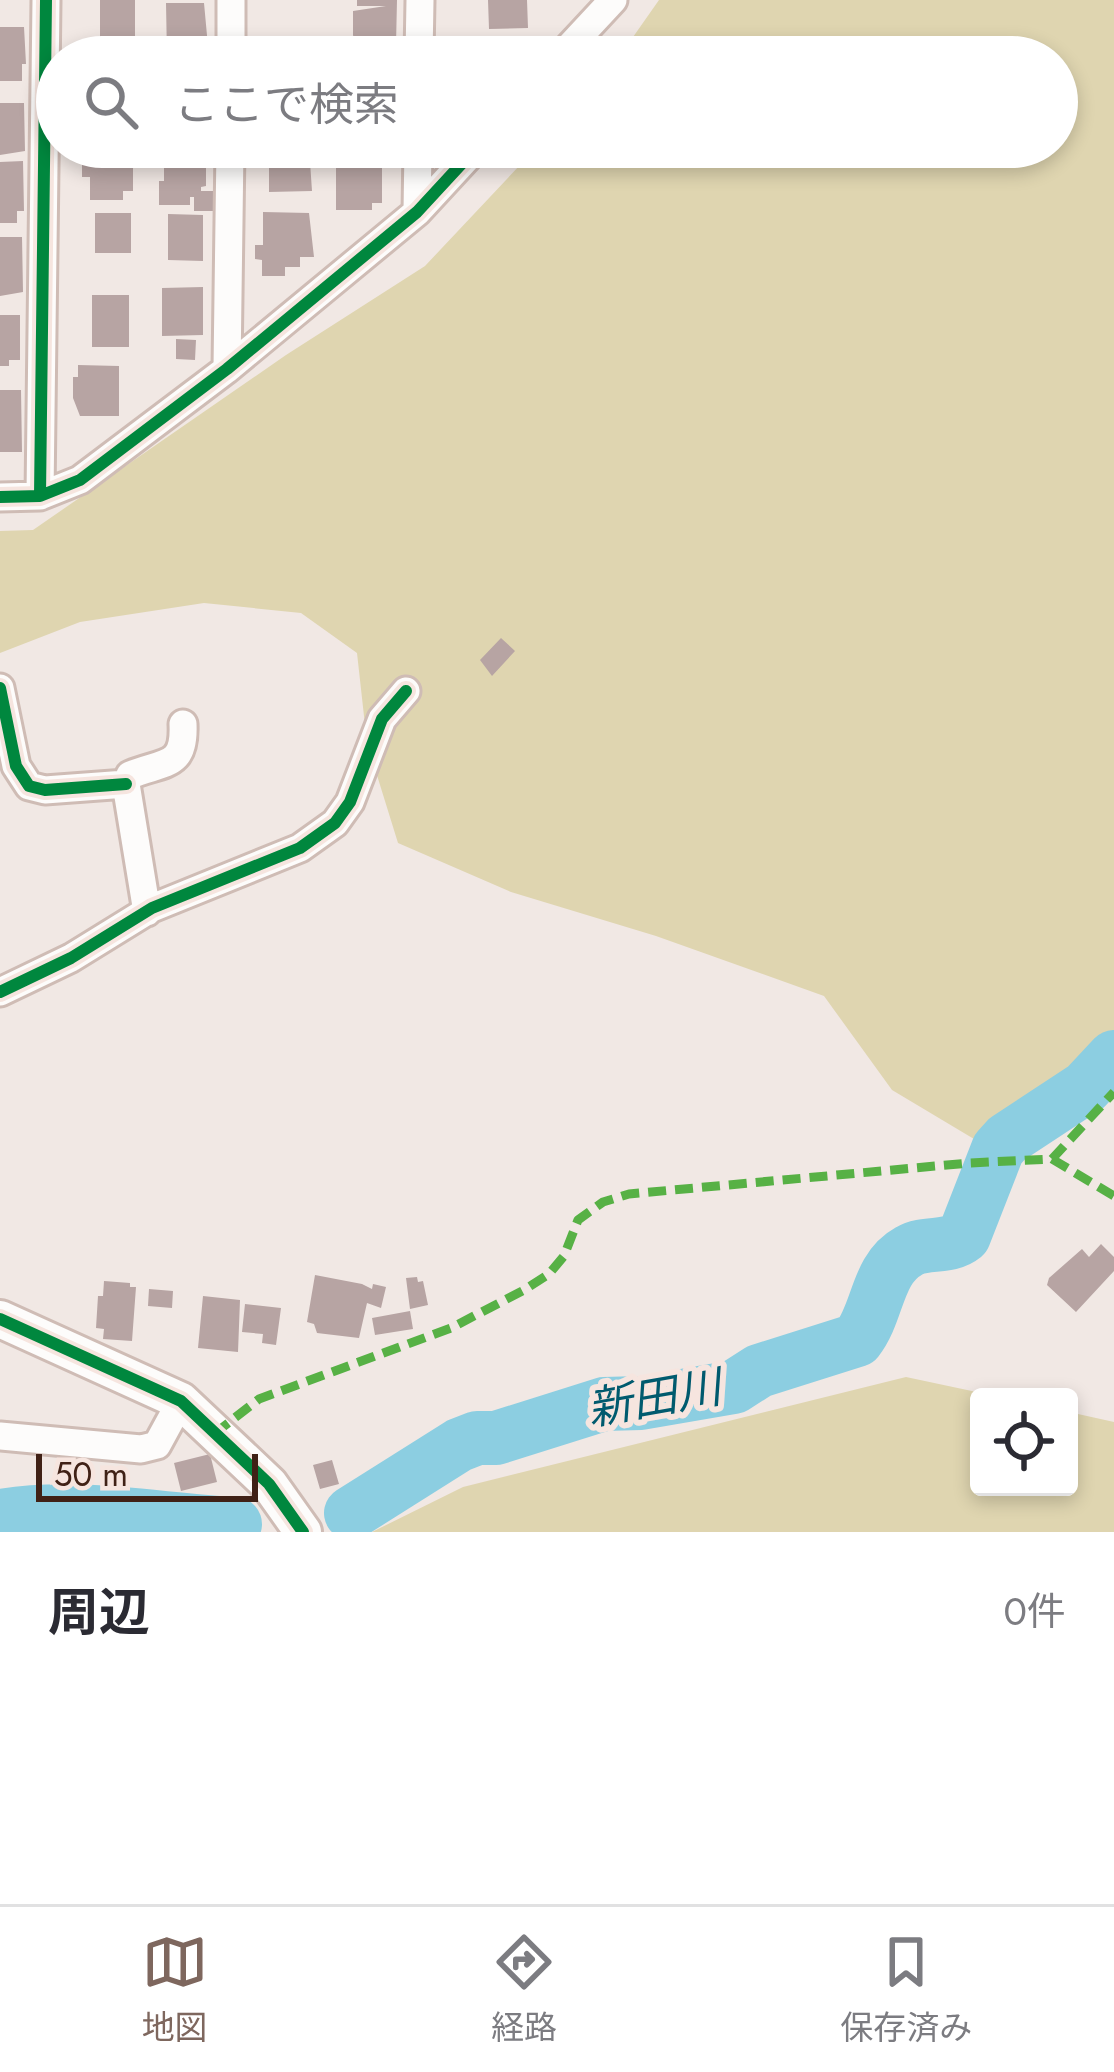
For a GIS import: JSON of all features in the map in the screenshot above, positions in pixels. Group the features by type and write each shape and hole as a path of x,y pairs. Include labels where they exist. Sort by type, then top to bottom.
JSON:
{"street":[{"path":"46,0 46,36"},
{"path":"231,0 231,36"},
{"path":"419,36 420,0"},
{"path":"580,36 613,0"},
{"path":"40,496 44,168"},
{"path":"227,369 230,168"},
{"path":"417,212 418,168"},
{"path":"0,497 40,496 80,480 227,369 417,212 458,168"},
{"path":"0,688 16,766 28,786 45,790 126,784"},
{"path":"0,992 71,958 147,912 300,848 335,823 350,802 382,719 406,691"},
{"path":"147,912 126,784 130,775 176,758 184,747 183,724"},
{"path":"0,1319 181,1401 269,1484 303,1532"},
{"path":"0,1436 141,1449 157,1445 181,1401"}],"shaded area":[{"path":"659,0 1114,0 1114,1035 1030,1106 974,1139 892,1090 824,996 656,936 511,892 398,843 367,743 357,653 301,613 204,603 80,622 0,653 0,531 33,530 286,355 425,266 517,168 1078,168 1078,36 634,36"},
{"path":"906,1377 970,1391 970,1496 1078,1496 1078,1414 1114,1422 1114,1532 372,1532 463,1487"}],"building":[{"path":"100,0 135,0 135,36 100,36"},
{"path":"357,0 397,0 396,36 353,36 353,11 386,6 357,6"},
{"path":"488,0 527,0 528,28 489,29"},
{"path":"166,3 204,3 207,36 167,36"},
{"path":"0,27 24,27 22,81 0,81"},
{"path":"0,103 24,103 25,151 0,155"},
{"path":"23,161 24,211 17,211 17,223 0,223 0,162"},
{"path":"82,168 133,168 133,191 123,191 123,200 90,200 90,177 82,177"},
{"path":"164,168 206,168 206,186 201,191 213,191 213,211 194,211 194,197 190,205 159,205 159,181 164,181"},
{"path":"269,168 310,168 312,191 269,192"},
{"path":"336,168 382,168 382,203 372,203 372,210 336,210"},
{"path":"263,212 309,213 314,257 300,257 300,267 285,267 285,276 262,276 255,245 263,245"},
{"path":"95,213 131,213 131,253 95,253"},
{"path":"168,214 203,215 203,261 168,260"},
{"path":"0,237 22,237 23,292 0,296"},
{"path":"203,287 203,335 162,336 162,288"},
{"path":"92,295 129,295 129,347 92,347"},
{"path":"0,315 20,315 20,360 9,360 9,366 0,366"},
{"path":"176,339 196,340 195,360 176,359"},
{"path":"78,365 119,366 119,416 80,416 73,398"},
{"path":"0,390 21,390 22,452 0,452"},
{"path":"501,638 515,651 492,676 480,660"},
{"path":"1101,1244 1114,1257 1114,1271 1076,1312 1047,1285 1049,1278 1082,1249 1089,1257"},
{"path":"315,1275 372,1289 373,1284 386,1287 381,1308 367,1303 359,1338 317,1333 314,1324 307,1322"},
{"path":"417,1277 418,1282 423,1281 428,1305 410,1309 406,1278"},
{"path":"104,1281 136,1287 132,1341 103,1339 104,1329 96,1328"},
{"path":"149,1289 173,1291 172,1308 148,1306"},
{"path":"203,1296 240,1300 238,1352 198,1348"},
{"path":"245,1304 281,1308 276,1345 262,1343 263,1334 242,1332"},
{"path":"410,1311 413,1329 375,1335 372,1318"},
{"path":"210,1454 217,1482 181,1491 174,1463"},
{"path":"332,1460 339,1484 320,1489 313,1465"}],"waterway":[{"name":"新田川","path":"351,1513 477,1438 496,1438 604,1404 641,1403 734,1387 759,1371 857,1340 898,1259 916,1248 964,1236 998,1149 1086,1087 1114,1057"},
{"name":"新田川","path":"0,1516 88,1512 235,1524"}],"marked path":[{"path":"214,1434 259,1399 451,1328 524,1290 549,1274 564,1256 578,1220 603,1202 629,1194 1052,1159 1114,1092"},
{"path":"1052,1159 1114,1196"}],"cycle path":[{"path":"46,0 46,36"},
{"path":"40,496 44,168"},
{"path":"0,497 40,496 80,480 227,369 417,212 458,168"},
{"path":"0,688 16,766 29,786 45,790 126,784"},
{"path":"0,992 71,958 152,908 300,848 335,823 350,802 382,719 406,691"},
{"path":"0,1319 181,1401 269,1484 303,1532"}]}
